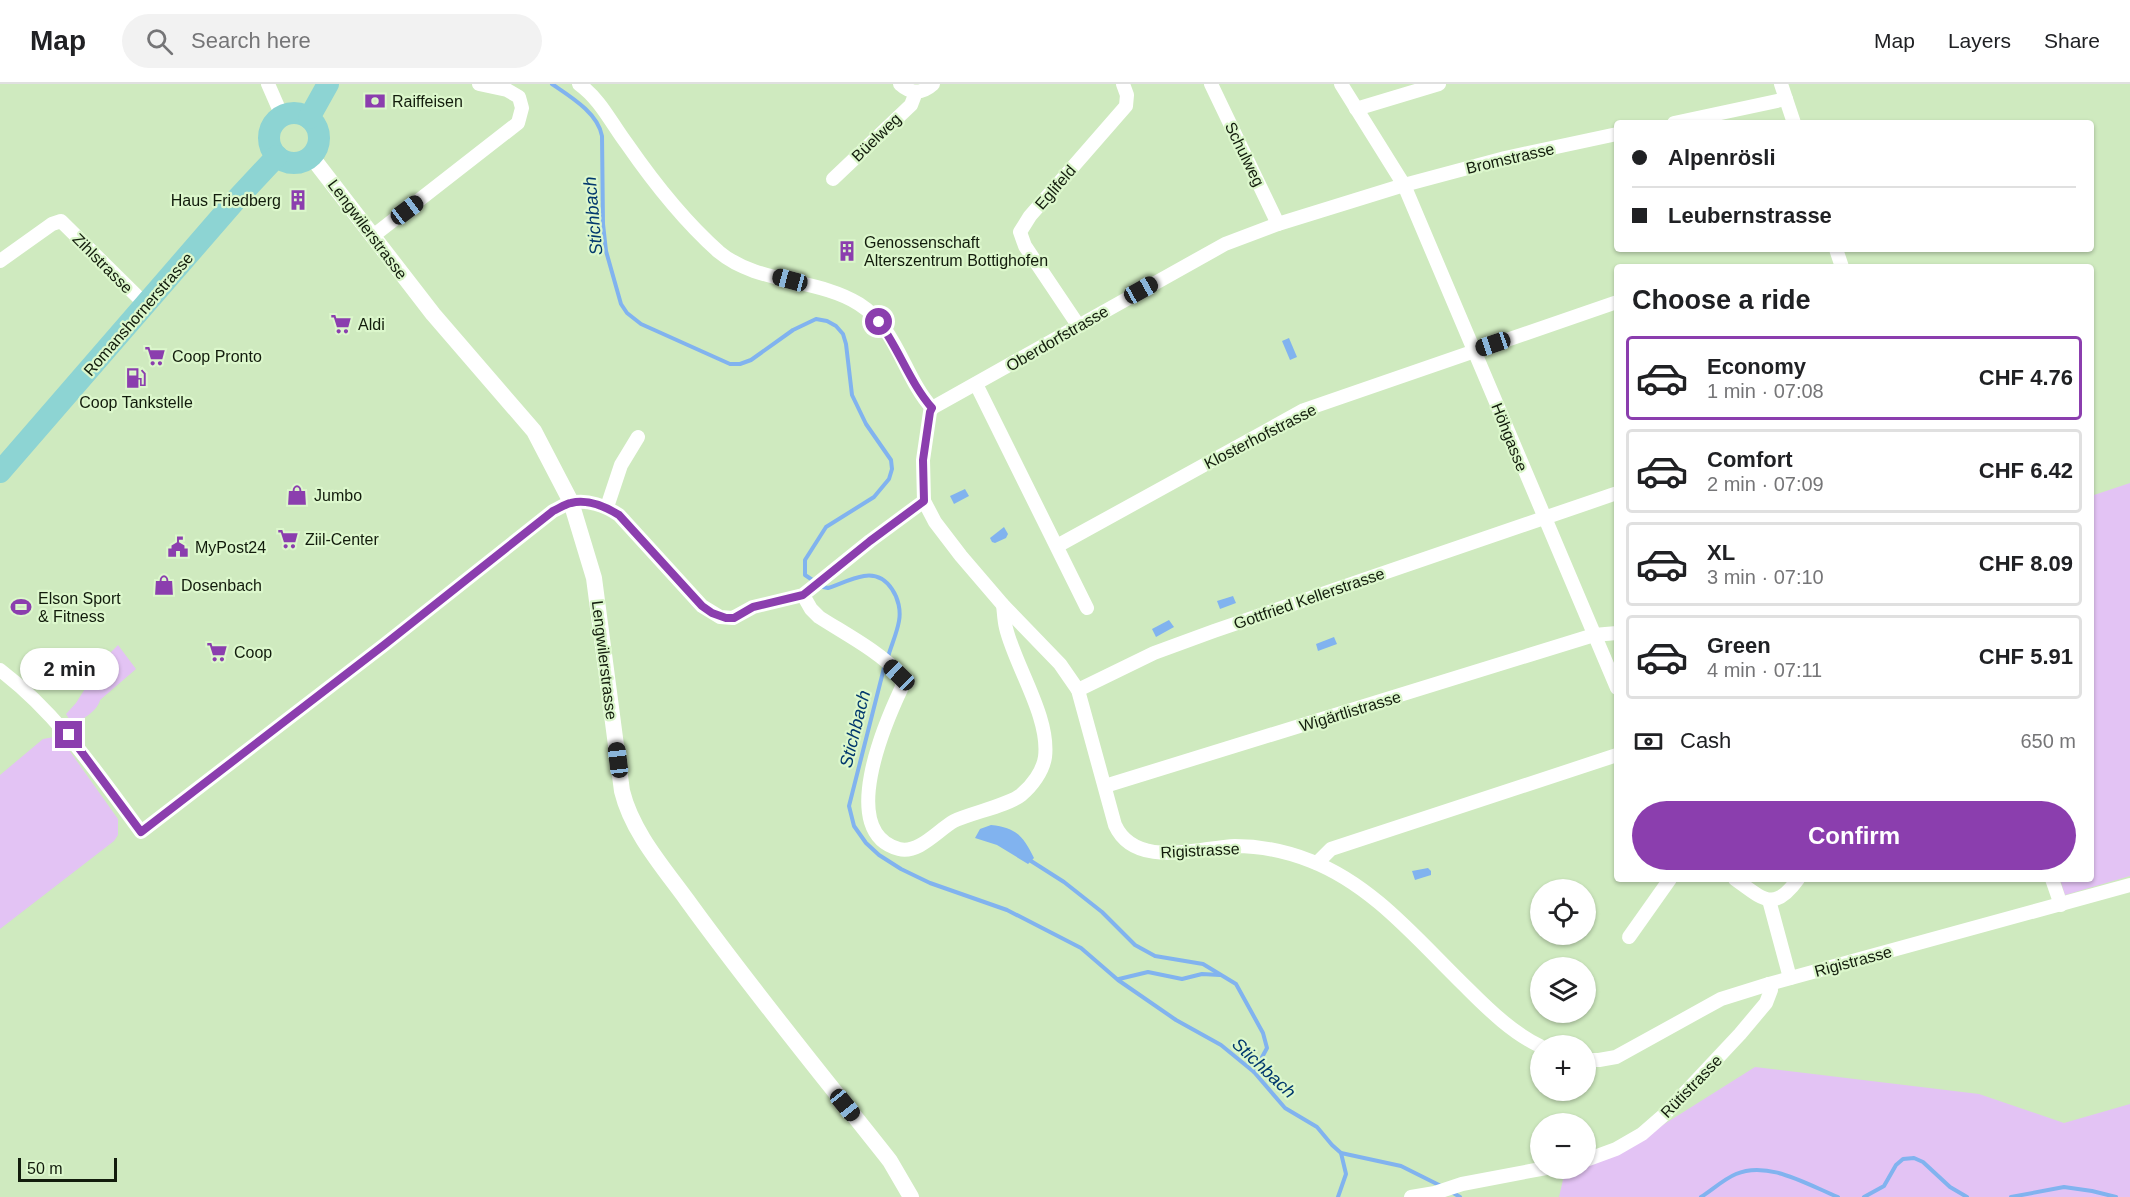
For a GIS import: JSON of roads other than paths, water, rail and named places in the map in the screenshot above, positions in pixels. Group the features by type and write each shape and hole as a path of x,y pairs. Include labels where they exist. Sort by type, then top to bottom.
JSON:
{"main road":[{"path":"309,118 328,84"},
{"path":"296,113 309,118 317,127 319,139 311,156 294,163 277,156 270,145 272,125 282,116 296,113"},
{"name":"Romanshornerstrasse","path":"0,472 234,202 277,156"}],"street":[{"path":"268,84 282,116"},
{"path":"373,236 518,123 522,108 519,97 507,90 479,84"},
{"path":"0,670 21,686 54,718 141,832 553,511 572,502 607,507 619,515 702,606 712,613 734,618 753,607 808,592 826,575 924,501 923,460 932,408 921,395 890,336 871,313 836,293 754,270 728,258 719,251 690,223 653,180 597,100 579,84"},
{"path":"900,84 916,92 922,92 933,84"},
{"name":"Eglifeld","path":"1078,325 1025,246 1020,232 1030,216 1126,106 1127,95 1123,84"},
{"name":"Schulweg","path":"1211,84 1278,224"},
{"name":"Höhgasse","path":"1341,84 1404,185 1614,681"},
{"path":"1356,109 1439,84"},
{"path":"1781,84 1793,120"},
{"name":"Büelweg","path":"833,179 911,105 916,92"},
{"path":"1688,120 1786,99"},
{"name":"Bromstrasse","path":"1404,185 1504,158 1614,135"},
{"name":"Lengwilerstrasse","path":"311,156 433,314 534,431 572,502 594,578 622,791 631,817 646,843 727,955 890,1161 911,1197"},
{"name":"Oberdorfstrasse","path":"932,408 1225,243 1404,185"},
{"name":"Zihlstrasse","path":"0,261 52,224 61,221 146,305"},
{"name":"Klosterhofstrasse","path":"1057,546 1304,411 1614,303"},
{"path":"976,384 1087,608"},
{"path":"607,507 621,465 638,437"},
{"name":"Gottfried Kellerstrasse","path":"1078,690 1174,645 1614,494"},
{"name":"Rigistrasse","path":"924,501 935,522 961,556 1003,605 1060,664 1078,690 1115,825 1119,833 1133,847 1156,853 1237,846 1283,852 1317,863 1372,896 1488,1009 1514,1031 1530,1040"},
{"path":"808,592 811,609 891,666 902,680 902,687 882,736 868,793 868,813 872,828 884,841 900,850 916,847 953,822 1020,796 1037,778 1045,758 1045,734 1006,627 1003,605"},
{"name":"Wigärtlistrasse","path":"1105,786 1594,635 1614,633"},
{"path":"1317,863 1331,849 1614,757"},
{"path":"1629,937 1668,882"},
{"path":"1739,882 1760,897 1769,900 1777,900 1785,896 1796,882"},
{"path":"2053,882 2061,905"},
{"name":"Rigistrasse","path":"1596,1060 1616,1057 1721,999 2130,885"},
{"path":"1769,900 1790,978"},
{"name":"Rütistrasse","path":"1596,1156 1616,1149 1642,1134 1665,1114 1766,1003 1771,990 1769,984"},
{"path":"1411,1197 1435,1193 1462,1184 1530,1171"}],"water":[{"path":"1289,338 1297,357 1290,360 1282,341"},
{"path":"965,489 969,496 954,504 950,496"},
{"path":"1004,527 1008,534 1006,538 992,542 990,538"},
{"path":"1233,596 1236,603 1220,609 1217,601"},
{"path":"1169,620 1174,627 1156,637 1152,629"},
{"path":"1334,637 1337,644 1318,651 1316,644"},
{"path":"991,825 1007,828 1018,834 1034,858 1028,864 997,845 975,838 980,829"},
{"path":"1428,868 1431,875 1415,880 1412,871"}],"waterway":[{"name":"Stichbach","path":"552,84 583,106 595,120 602,136 603,224 606,251 621,304 627,313 641,324 730,364 740,364 751,360 793,330 816,319 827,321 843,334 852,395 866,424 891,460 892,469 889,479 874,497 826,527 805,560 805,575 828,588 864,576 880,578 887,583 896,596 900,613 888,657"},
{"name":"Stichbach","path":"885,664 849,806 854,826 866,843 879,855 901,869 930,883 1007,910 1081,948 1118,980 1176,1020 1221,1045 1254,1072 1285,1108 1317,1127 1341,1153 1401,1166 1441,1186"},
{"path":"1031,861 1064,882 1102,912 1135,945 1155,956 1203,964 1236,984 1263,1033 1267,1048 1254,1072"},
{"path":"1119,979 1148,972 1182,979 1202,974 1220,975"},
{"path":"1338,1197 1346,1174 1341,1153"},
{"name":"Stichbach","path":"1864,1197 1884,1186 1896,1165 1903,1159 1914,1158 1923,1162 1950,1187 1967,1197"},
{"name":"Stichbach","path":"1701,1197 1736,1174 1748,1170 1761,1170 1788,1176 1838,1197"},
{"name":"Stichbach","path":"2011,1197 2064,1187 2116,1197"},
{"name":"Stichbach","path":"1450,1191 1460,1197"}],"place":[{"name":"Raiffeisen","path":"375,101"},
{"name":"Haus Friedberg","path":"298,200"},
{"name":"Genossenschaft Alterszentrum Bottighofen","path":"847,251"},
{"name":"Aldi","path":"341,324"},
{"name":"Coop Pronto","path":"155,356"},
{"name":"Coop Tankstelle","path":"136,378"},
{"name":"Jumbo","path":"297,495"},
{"name":"Ziil-Center","path":"288,539"},
{"name":"MyPost24","path":"178,547"},
{"name":"Dosenbach","path":"164,585"},
{"name":"Elson Sport & Fitness","path":"21,607"},
{"name":"Coop","path":"217,652"}]}
